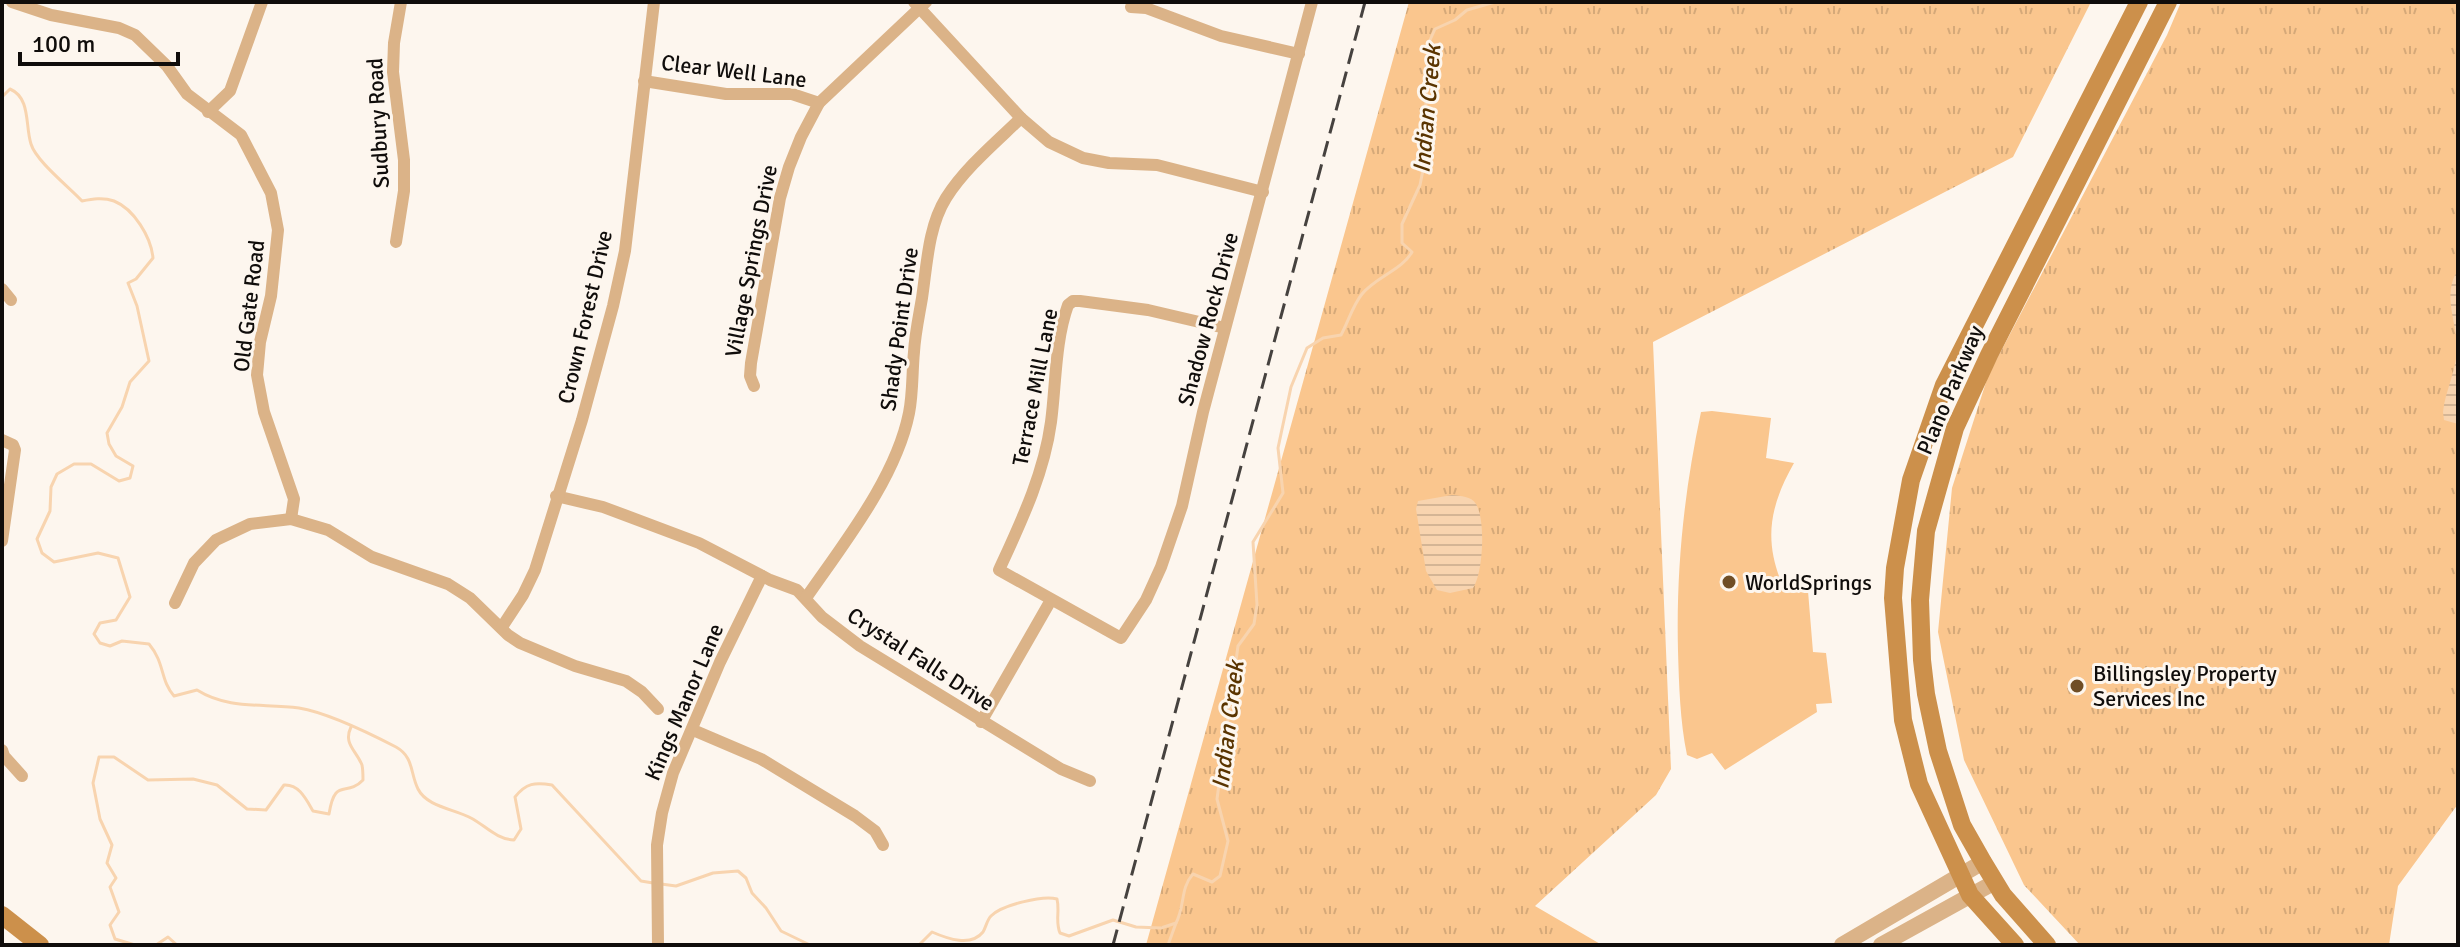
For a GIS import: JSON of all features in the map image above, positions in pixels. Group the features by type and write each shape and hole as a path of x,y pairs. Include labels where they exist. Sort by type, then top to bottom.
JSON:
{"main road":[{"name":"Plano Parkway","path":"2015,945 1970,895 1919,784 1903,720 1893,598 1902,521 1911,480 1944,385 2139,2"},
{"name":"Plano Parkway","path":"2047,945 1995,882 1962,825 1938,751 1926,694 1920,600 1926,531 1955,428 2168,2"},
{"path":"2,915 40,945"}],"street":[{"name":"Old Gate Road","path":"12,2 51,15 119,28 135,35 156,53 187,94 241,135 271,193 278,230 271,296 260,342 257,375 264,412 292,487 291,519"},
{"path":"208,112 230,91 262,2"},
{"name":"Sudbury Road","path":"396,242 404,191 404,160 393,72 401,2"},
{"name":"Crown Forest Drive","path":"502,627 535,570 582,420 620,277 654,2"},
{"name":"Shadow Rock Drive","path":"1051,600 1121,638 1146,600 1171,541 1185,493 1225,328 1312,2"},
{"path":"919,4 1021,118 1049,142 1083,158 1109,163 1157,165 1263,192"},
{"name":"Village Springs Drive","path":"754,386 750,376 751,363 782,190 794,153 819,103 919,4"},
{"path":"1131,7 1146,8 1221,36 1299,54"},
{"name":"Clear Well Lane","path":"644,81 726,94 792,94 819,103"},
{"name":"Shady Point Drive","path":"806,598 851,533 892,462 903,432 909,413 916,330 928,258 942,207 977,161 1021,118"},
{"path":"2,289 11,300"},
{"name":"Terrace Mill Lane","path":"1051,600 999,570 1038,479 1051,425 1068,305 1073,301 1148,310 1225,328"},
{"path":"2,541 14,470 15,450 7,442"},
{"name":"Crystal Falls Drive","path":"556,496 603,507 672,533 797,590 822,617 860,646 1066,772 1090,781"},
{"path":"175,603 194,563 216,540 250,524 291,519 328,530 372,557 448,584 470,598 508,635 541,653 626,681 658,709"},
{"name":"Kings Manor Lane","path":"658,944 657,845 673,773 720,662 762,576"},
{"path":"981,722 1051,600"},
{"path":"693,730 761,759 842,807 875,831 883,845"},
{"path":"3,754 22,776"},
{"path":"1842,945 1983,862"},
{"path":"1881,945 1995,882"}],"green space":[{"path":"1409,2 2091,2 2013,157 1653,342 1671,769 1656,795 1535,906 1602,945 1146,945"},
{"path":"2181,2 2458,2 2458,804 2398,886 2389,945 2080,945 2024,885 1964,760 1938,632 1952,488 1988,376 2167,35"},
{"name":"WorldSprings","path":"1701,412 1771,418 1766,458 1794,463 1774,511 1774,558 1786,593 1808,591 1813,652 1826,653 1832,703 1816,704 1817,712 1725,770 1712,753 1697,759 1687,755 1679,677 1678,590 1686,501"}],"shaded area":[{"path":"2458,270 2458,424 2444,420 2443,412 2457,350 2450,299"},
{"path":"1452,495 1469,498 1476,504 1481,522 1482,547 1473,588 1450,593 1437,590 1426,571 1416,509 1418,501"}],"waterway":[{"name":"Indian Creek","path":"919,945 932,932 952,939 978,937 996,912 1042,898 1057,899 1060,933 1069,936 1113,920 1136,927 1161,928 1176,923 1186,885 1193,874 1212,882 1220,876 1228,841 1217,799 1238,646 1254,624 1257,605 1253,542 1283,493 1278,448 1291,387 1307,348 1323,338 1341,335 1362,294 1402,264 1412,252 1402,243 1402,224 1420,185 1426,155 1424,131 1430,40 1435,29 1455,20 1467,10 1495,2"},
{"path":"2,97 10,89 17,93 24,106 34,151 54,174 82,201 106,199 128,210 145,233 152,250 153,258 136,279 128,283 137,306 149,361 130,382 122,407 107,433 116,456 133,466 130,478 119,481 91,464 74,464 57,474 51,487 50,511 37,539 42,553 54,562 98,553 118,558 130,597 116,620 100,623 94,634 100,643 110,646 122,641 149,644 174,696 197,690 221,701 299,708 336,719 374,736 402,751 411,766 418,789 428,800 471,818 496,835 508,839 514,840 521,829 515,797 531,785 552,785 641,881 653,883"},
{"name":"Indian Creek","path":"135,945 115,939 110,925 119,912 110,887 116,878 107,863 112,845 100,819 93,783 99,757 114,757 148,780 193,779 217,785 247,809 266,810 284,785 289,785 302,793 313,811 329,814 334,795 363,780 362,765 349,743 351,727"},
{"name":"Indian Creek","path":"661,884 676,886 713,873 738,871 746,878 752,893 781,931 810,945"},
{"path":"1168,945 1176,923"},
{"name":"Indian Creek","path":"156,945 168,937 177,945"}],"railway":[{"path":"1113,945 1365,2"}],"place":[{"name":"WorldSprings","path":"1729,582"},
{"name":"Billingsley Property Services Inc","path":"2077,686"}]}
